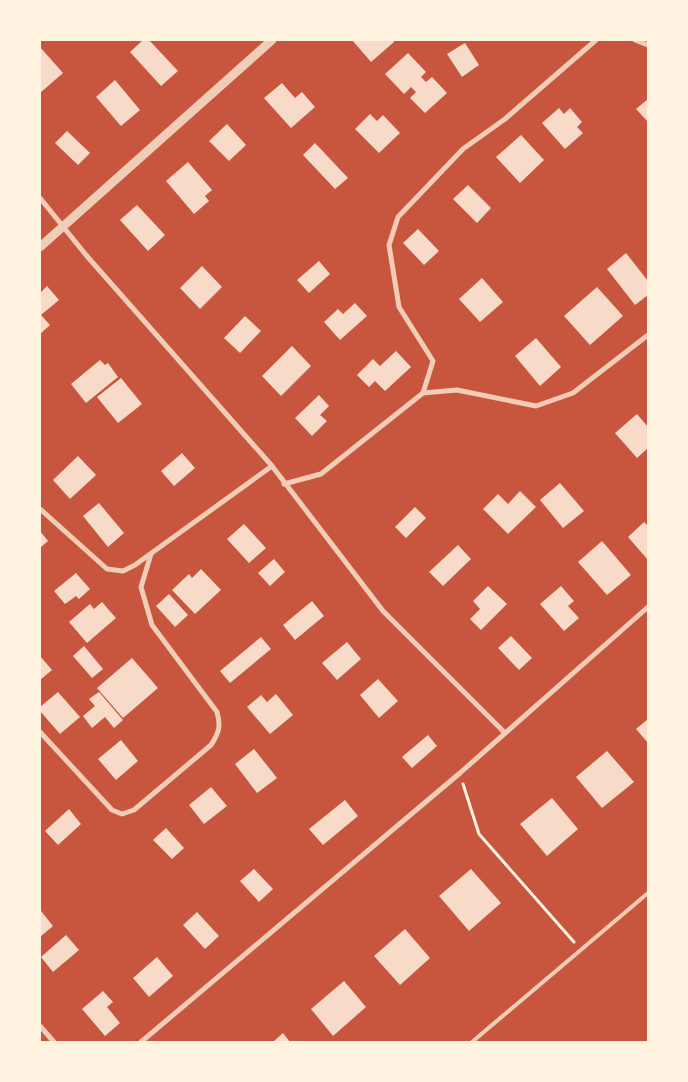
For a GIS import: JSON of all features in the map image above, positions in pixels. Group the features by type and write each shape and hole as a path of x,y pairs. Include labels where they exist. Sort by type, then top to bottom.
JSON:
{"street":[{"path":"40,247 272,40"},
{"path":"423,393 433,361 398,307 389,245 398,217 463,149 505,119 596,40"},
{"path":"635,40 648,45"},
{"path":"40,198 63,227 272,466 383,611 504,732"},
{"path":"284,484 321,474 423,393 457,390 536,406 573,393 648,334"},
{"path":"40,509 107,569 123,571 151,554 272,466"},
{"path":"40,732 112,810 122,814 134,810 211,745 215,739 220,723 217,712 152,625 140,587 151,554"},
{"path":"141,1042 460,773 504,732 648,607"},
{"path":"40,1026 54,1042"}],"lane":[{"path":"472,1042 648,893"}],"path":[{"path":"460,773 479,834 580,951"}],"building":[{"path":"143,40 149,40 178,71 161,86 130,52"},
{"path":"352,40 393,40 394,42 371,62"},
{"path":"465,43 479,65 462,77 447,54"},
{"path":"40,47 63,73 40,93"},
{"path":"408,53 426,72 421,77 426,82 432,77 447,93 425,113 410,98 416,92 411,87 404,94 385,74"},
{"path":"115,80 140,110 121,126 96,97"},
{"path":"282,83 295,98 302,92 315,107 291,128 264,98"},
{"path":"648,99 648,122 636,109"},
{"path":"559,108 564,114 570,108 582,122 577,127 583,133 565,149 542,123"},
{"path":"370,114 377,121 383,115 400,133 379,153 355,129"},
{"path":"227,124 246,145 229,161 209,141"},
{"path":"67,131 90,153 78,165 55,143"},
{"path":"521,135 544,160 520,183 496,157"},
{"path":"315,143 348,178 335,189 303,155"},
{"path":"188,162 212,190 205,196 209,201 194,214 166,181"},
{"path":"468,185 491,208 477,223 453,199"},
{"path":"137,205 165,235 148,251 120,220"},
{"path":"418,229 439,251 424,265 403,243"},
{"path":"626,253 648,281 648,295 635,305 607,269"},
{"path":"319,261 330,274 309,293 297,280"},
{"path":"202,266 222,287 200,309 180,288"},
{"path":"482,278 503,302 480,322 459,299"},
{"path":"47,286 59,300 41,315 50,325 40,334 40,293"},
{"path":"597,287 623,316 590,345 564,316"},
{"path":"355,303 367,316 340,340 324,322 338,309 343,314"},
{"path":"245,316 261,331 240,353 224,338"},
{"path":"536,338 561,367 540,386 515,356"},
{"path":"292,346 311,366 281,396 262,376"},
{"path":"396,351 411,367 385,391 375,381 369,387 357,375 373,359 380,366"},
{"path":"100,360 105,365 108,363 118,377 86,403 71,384"},
{"path":"121,378 142,404 118,423 97,397"},
{"path":"319,395 329,406 320,415 327,421 312,436 295,418"},
{"path":"637,414 648,427 648,448 637,458 615,433"},
{"path":"182,453 195,468 174,486 161,471"},
{"path":"78,456 96,475 70,499 53,480"},
{"path":"560,483 584,511 563,528 540,500"},
{"path":"520,491 536,507 508,534 483,509 498,494 508,504"},
{"path":"99,503 124,533 108,547 83,516"},
{"path":"415,507 426,518 406,538 395,527"},
{"path":"644,522 648,526 648,560 628,537"},
{"path":"244,524 266,548 249,563 227,539"},
{"path":"40,531 48,541 40,548"},
{"path":"602,541 631,575 607,595 578,562"},
{"path":"458,545 471,559 443,586 429,572"},
{"path":"274,559 285,572 270,586 258,573"},
{"path":"201,569 221,590 195,614 172,590 189,574 192,578"},
{"path":"76,573 90,589 79,599 76,596 65,604 54,591"},
{"path":"488,586 507,604 481,630 470,619 480,609 473,601"},
{"path":"561,586 574,601 568,606 579,618 564,631 540,604"},
{"path":"169,594 188,615 175,627 156,606"},
{"path":"312,601 324,616 295,640 283,625"},
{"path":"102,602 116,618 87,643 69,622 90,604 94,609"},
{"path":"511,636 532,658 519,670 498,648"},
{"path":"261,637 271,649 230,683 220,671"},
{"path":"347,642 361,659 337,680 322,663"},
{"path":"84,646 103,669 92,678 73,656"},
{"path":"40,656 52,670 40,680"},
{"path":"132,658 158,688 123,718 97,688"},
{"path":"378,679 398,701 379,718 360,695"},
{"path":"58,692 80,717 60,734 40,711 40,707"},
{"path":"99,692 123,720 114,728 105,717 92,728 83,716 95,706 89,699"},
{"path":"276,694 293,715 270,734 247,707 261,695 267,702"},
{"path":"648,719 648,743 636,729"},
{"path":"428,735 437,746 412,768 402,757"},
{"path":"121,740 138,761 116,780 98,759"},
{"path":"254,749 277,778 257,793 235,764"},
{"path":"607,751 634,782 602,808 576,777"},
{"path":"211,787 227,806 204,824 189,805"},
{"path":"552,798 578,829 547,856 520,824"},
{"path":"345,800 358,816 323,845 309,829"},
{"path":"69,809 81,824 58,845 45,831"},
{"path":"166,828 184,848 172,859 153,840"},
{"path":"254,869 273,889 259,902 240,881"},
{"path":"471,869 501,903 469,931 439,896"},
{"path":"40,912 53,926 40,937"},
{"path":"197,912 219,936 205,949 183,925"},
{"path":"405,929 430,958 400,985 374,956"},
{"path":"66,935 79,950 53,972 41,957"},
{"path":"157,957 173,976 149,997 133,978"},
{"path":"344,981 366,1007 333,1036 311,1009"},
{"path":"103,991 113,1002 107,1007 120,1023 105,1036 82,1009"},
{"path":"283,1033 290,1042 273,1042"}]}
